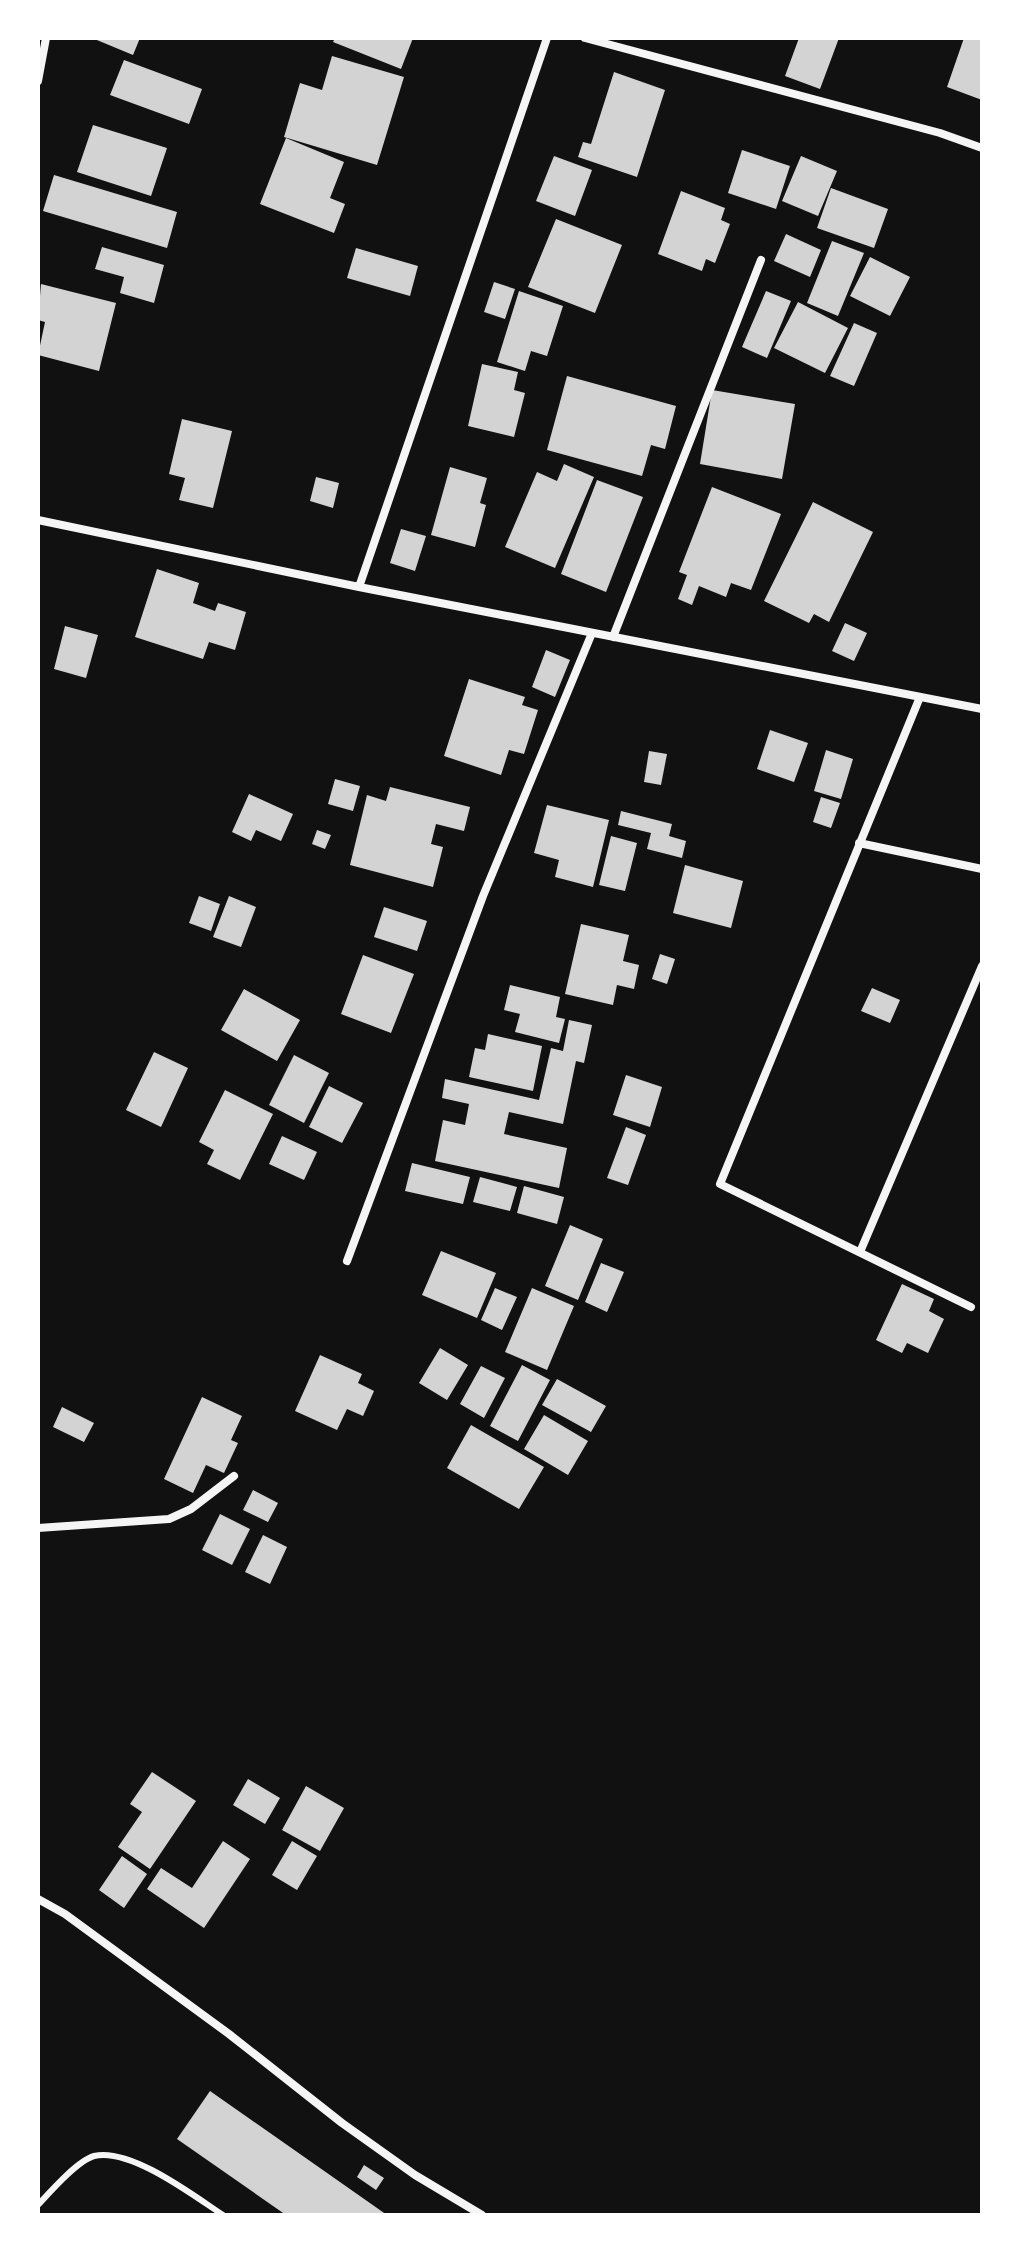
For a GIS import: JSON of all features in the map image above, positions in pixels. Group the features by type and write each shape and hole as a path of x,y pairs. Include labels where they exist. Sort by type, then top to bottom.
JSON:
{"street":[{"path":"38,81 46,38"},
{"path":"359,587 547,38"},
{"path":"585,38 940,133 982,148"},
{"path":"613,637 761,260"},
{"path":"38,520 359,587 982,709"},
{"path":"347,1261 483,896 592,633"},
{"path":"920,697 720,1184 971,1307"},
{"path":"859,843 982,869"},
{"path":"860,1252 982,966"},
{"path":"38,1528 169,1519 191,1509 234,1476"},
{"path":"38,1899 65,1914 229,2034 342,2123 415,2175 482,2215"}],"lane":[{"path":"38,2205 62,2179 93,2156 121,2156 175,2183 223,2215"}],"building":[{"path":"92,38 140,38 133,55"},
{"path":"335,38 413,38 401,69 333,42"},
{"path":"799,38 839,38 820,89 785,76"},
{"path":"964,38 982,38 982,100 947,87"},
{"path":"332,56 404,77 377,165 284,137 300,83 322,90"},
{"path":"124,60 202,89 189,124 110,95"},
{"path":"614,72 665,90 637,177 578,157 583,142 591,144"},
{"path":"93,125 167,148 151,196 77,172"},
{"path":"286,138 344,162 330,198 345,204 334,233 260,204"},
{"path":"742,150 790,166 776,209 728,193"},
{"path":"554,156 592,170 575,216 536,201"},
{"path":"801,156 837,171 818,216 782,201"},
{"path":"54,175 177,212 167,248 43,211"},
{"path":"831,188 888,209 874,248 817,228"},
{"path":"681,191 725,208 721,220 730,224 715,263 706,259 702,271 658,254"},
{"path":"556,219 622,245 595,313 528,287"},
{"path":"786,234 821,250 810,277 774,261"},
{"path":"832,241 864,253 838,316 807,303"},
{"path":"102,247 164,265 154,303 120,293 124,277 95,269"},
{"path":"356,248 418,266 410,296 347,278"},
{"path":"870,257 910,277 890,316 850,296"},
{"path":"494,282 515,289 505,319 484,312"},
{"path":"41,284 116,303 99,371 38,355 45,322 38,320"},
{"path":"519,291 563,306 547,356 531,351 525,371 497,362"},
{"path":"766,291 791,301 767,358 742,347"},
{"path":"798,302 848,328 825,373 774,348"},
{"path":"854,323 877,333 854,386 830,376"},
{"path":"482,364 518,372 514,390 525,393 514,437 468,426"},
{"path":"567,376 676,406 665,449 651,445 642,476 547,450"},
{"path":"712,390 795,404 782,479 700,464"},
{"path":"182,419 232,431 213,508 179,500 185,478 169,474"},
{"path":"564,464 594,477 555,568 505,547 537,472 557,481"},
{"path":"450,467 487,478 480,503 486,505 475,547 431,535"},
{"path":"316,477 339,483 333,508 310,501"},
{"path":"597,480 643,497 606,592 561,574"},
{"path":"712,487 781,514 751,590 731,583 726,597 699,586 692,605 678,599 687,575 679,572"},
{"path":"813,502 873,532 829,622 814,614 809,623 764,601"},
{"path":"401,529 426,536 415,571 390,563"},
{"path":"157,569 199,583 193,603 215,611 218,603 246,612 235,650 209,642 203,659 135,637"},
{"path":"845,623 867,633 854,661 832,651"},
{"path":"65,626 98,635 86,678 54,669"},
{"path":"546,650 570,660 555,697 532,687"},
{"path":"469,679 525,697 522,705 538,710 524,754 509,750 501,775 444,756"},
{"path":"770,730 808,743 794,782 757,769"},
{"path":"826,750 853,759 841,799 814,791"},
{"path":"649,751 667,754 661,785 644,782"},
{"path":"335,779 360,786 353,811 328,804"},
{"path":"390,787 470,807 464,831 436,824 431,844 443,847 433,887 350,865 367,795 386,801"},
{"path":"249,794 293,814 281,841 256,830 251,841 232,832"},
{"path":"821,797 840,803 831,828 813,822"},
{"path":"547,805 609,820 593,887 555,877 559,860 534,853"},
{"path":"621,811 672,824 669,836 686,841 682,858 647,849 651,833 618,825"},
{"path":"317,830 331,835 325,849 312,844"},
{"path":"611,836 637,843 625,891 599,885"},
{"path":"685,865 743,881 731,928 673,913"},
{"path":"199,896 220,904 211,931 189,923"},
{"path":"229,896 256,907 241,947 213,937"},
{"path":"384,907 427,921 417,951 374,937"},
{"path":"581,924 629,935 623,961 639,965 634,989 617,985 613,1005 565,994"},
{"path":"660,954 675,959 667,984 652,979"},
{"path":"363,955 414,974 391,1033 341,1014"},
{"path":"510,985 560,997 556,1017 565,1019 559,1043 515,1032 520,1014 504,1010"},
{"path":"872,988 900,1000 890,1023 861,1011"},
{"path":"244,989 300,1020 277,1061 221,1030"},
{"path":"569,1020 592,1025 584,1063 576,1061 563,1124 509,1112 504,1134 567,1148 559,1188 435,1161 443,1120 465,1125 469,1104 442,1098 445,1079 539,1100 551,1048 563,1051"},
{"path":"488,1034 542,1046 533,1091 469,1077 475,1048 485,1050"},
{"path":"154,1052 188,1068 161,1127 126,1110"},
{"path":"294,1055 329,1073 304,1123 269,1105"},
{"path":"626,1075 662,1087 650,1127 613,1115"},
{"path":"329,1086 363,1103 342,1143 309,1127"},
{"path":"225,1090 273,1114 240,1180 207,1164 214,1150 199,1142"},
{"path":"626,1127 646,1135 628,1185 607,1178"},
{"path":"282,1136 317,1152 304,1180 269,1164"},
{"path":"412,1163 470,1177 463,1204 405,1191"},
{"path":"480,1177 517,1187 510,1211 473,1202"},
{"path":"524,1186 564,1197 557,1224 517,1213"},
{"path":"570,1225 603,1239 578,1300 545,1286"},
{"path":"441,1251 496,1273 477,1318 422,1295"},
{"path":"601,1263 624,1272 607,1312 585,1302"},
{"path":"902,1284 934,1299 929,1311 944,1319 928,1353 907,1343 902,1353 876,1340"},
{"path":"495,1288 517,1297 502,1330 481,1320"},
{"path":"532,1288 574,1306 547,1370 505,1352"},
{"path":"440,1348 468,1365 447,1400 419,1383"},
{"path":"320,1355 362,1374 358,1383 374,1391 363,1416 347,1409 337,1430 295,1411"},
{"path":"522,1365 550,1380 518,1441 490,1426"},
{"path":"481,1366 505,1378 484,1418 460,1404"},
{"path":"557,1379 606,1406 591,1432 542,1405"},
{"path":"202,1397 242,1416 231,1440 238,1443 224,1473 206,1465 193,1493 164,1479"},
{"path":"62,1407 94,1423 84,1442 53,1427"},
{"path":"544,1415 588,1441 568,1475 524,1449"},
{"path":"471,1425 544,1467 519,1509 447,1468"},
{"path":"253,1490 278,1503 268,1522 243,1510"},
{"path":"220,1514 250,1529 232,1565 202,1550"},
{"path":"263,1535 287,1547 270,1584 245,1572"},
{"path":"152,1772 196,1801 150,1869 118,1847 142,1812 130,1804"},
{"path":"248,1779 280,1798 265,1824 233,1805"},
{"path":"306,1786 344,1808 320,1851 282,1830"},
{"path":"223,1841 250,1859 204,1928 147,1889 161,1868 192,1888"},
{"path":"292,1841 317,1856 297,1890 272,1875"},
{"path":"122,1856 147,1874 124,1908 99,1890"},
{"path":"210,2091 387,2215 286,2215 177,2139"},
{"path":"364,2165 384,2178 376,2190 357,2177"}]}
